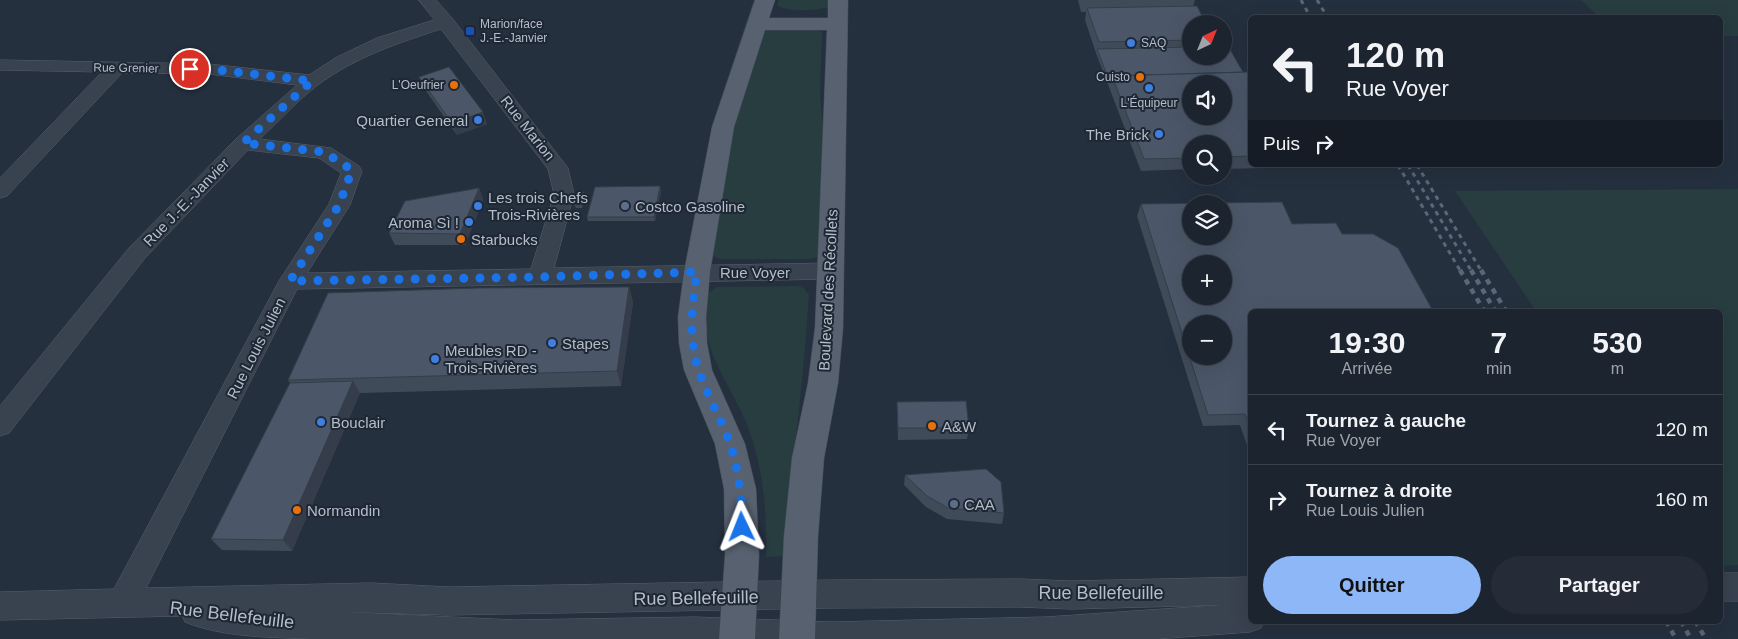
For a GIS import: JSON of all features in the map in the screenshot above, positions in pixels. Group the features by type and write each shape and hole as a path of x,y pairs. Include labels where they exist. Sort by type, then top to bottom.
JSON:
{"main road":[{"path":"737,636 742,548 740,488 730,444 703,384 695,356 692,320 697,272 723,127 760,12 837,13"},
{"name":"Boulevard des Récollets","path":"797,637 806,478 827,351 831,271 837,13"}],"street":[{"name":"Rue Marion","path":"427,0 558,168 564,194 540,277"},
{"name":"Rue J.-E.-Janvier","path":"0,425 137,253 243,143 312,81 343,62 383,42 446,22"},
{"name":"Rue Grenier","path":"0,65 209,69 312,81"},
{"path":"0,191 116,68"},
{"name":"Rue Louis Julien","path":"137,603 290,281 339,205 352,170 324,152 243,143"},
{"name":"Rue Voyer","path":"290,281 831,271"},
{"path":"1723,587 1738,587"},
{"name":"Rue Bellefeuille","path":"0,606 371,597 449,601 798,595 1019,593 1061,595 1248,591"},
{"name":"Rue Bellefeuille","path":"137,603 247,621 514,635 831,637 1046,632 1248,618"}],"green space":[{"path":"779,0 830,0 830,6 819,9 794,10 777,5"},
{"path":"1581,0 1738,0 1738,36 1723,36 1723,15 1597,15"},
{"path":"818,29 822,34 820,94 825,146 818,257 809,259 719,259 712,255 732,129 763,30"},
{"path":"1738,189 1738,565 1723,566 1723,309 1535,309 1455,191"},
{"path":"798,286 804,288 809,293 786,556 766,557 764,493 758,461 744,417 719,368 709,343 705,319 707,291 710,292 717,287"}],"building":[{"path":"1197,6 1202,15 1182,15 1182,40 1099,42 1087,8"},
{"path":"1182,47 1182,65 1232,65 1232,53 1243,72 1112,76 1110,83 1097,49"},
{"path":"449,67 483,112 452,123 419,77"},
{"path":"1248,72 1248,156 1232,157 1232,135 1182,135 1182,158 1144,159 1112,76"},
{"name":"Costco Gasoline","path":"660,186 654,217 587,217 595,187"},
{"path":"479,188 460,234 389,233 405,201"},
{"path":"577,192 584,192 581,204 574,204"},
{"path":"1282,202 1292,224 1336,223 1342,234 1373,234 1398,248 1432,309 1248,309 1248,422 1245,414 1208,415 1192,365 1232,365 1232,315 1182,315 1182,333 1141,204 1182,203 1182,245 1232,245 1232,203"},
{"path":"629,287 617,371 288,380 328,293 478,288"},
{"path":"353,381 283,540 211,539 290,383"},
{"path":"966,401 969,428 898,428 897,402"},
{"path":"986,469 1001,482 1004,513 948,508 927,496 905,475"}],"railway":[{"path":"1301,0 1309,15"},
{"path":"1317,0 1326,15"},
{"path":"1399,167 1461,272"},
{"path":"1409,167 1472,272"},
{"path":"1418,167 1482,272"},
{"path":"1460,270 1483,309"},
{"path":"1471,270 1494,309"},
{"path":"1481,270 1505,309"},
{"path":"1668,624 1676,639"},
{"path":"1683,624 1691,639"},
{"path":"1697,624 1706,639"}],"place":[{"name":"Marion/face J.-E.-Janvier","path":"470,31"},
{"name":"SAQ","path":"1131,43"},
{"name":"Cuisto","path":"1140,77"},
{"name":"L'Oeufrier","path":"454,85"},
{"name":"L'Équipeur","path":"1149,88"},
{"name":"Quartier General","path":"478,120"},
{"name":"The Brick","path":"1159,134"},
{"name":"Les trois Chefs Trois-Rivières","path":"478,206"},
{"name":"Costco Gasoline","path":"625,206"},
{"name":"Aroma Sì !","path":"469,222"},
{"name":"Starbucks","path":"461,239"},
{"name":"Stapes","path":"552,343"},
{"name":"Meubles RD - Trois-Rivières","path":"435,359"},
{"name":"Bouclair","path":"321,422"},
{"name":"A&W","path":"932,426"},
{"name":"CAA","path":"954,504"},
{"name":"Normandin","path":"297,510"}],"route":[{"path":"190,69 209,69 312,81 243,143 324,152 352,170 339,205 290,281 540,277 697,272 692,320 694,350 698,370 730,444 738,471 742,527"}]}
